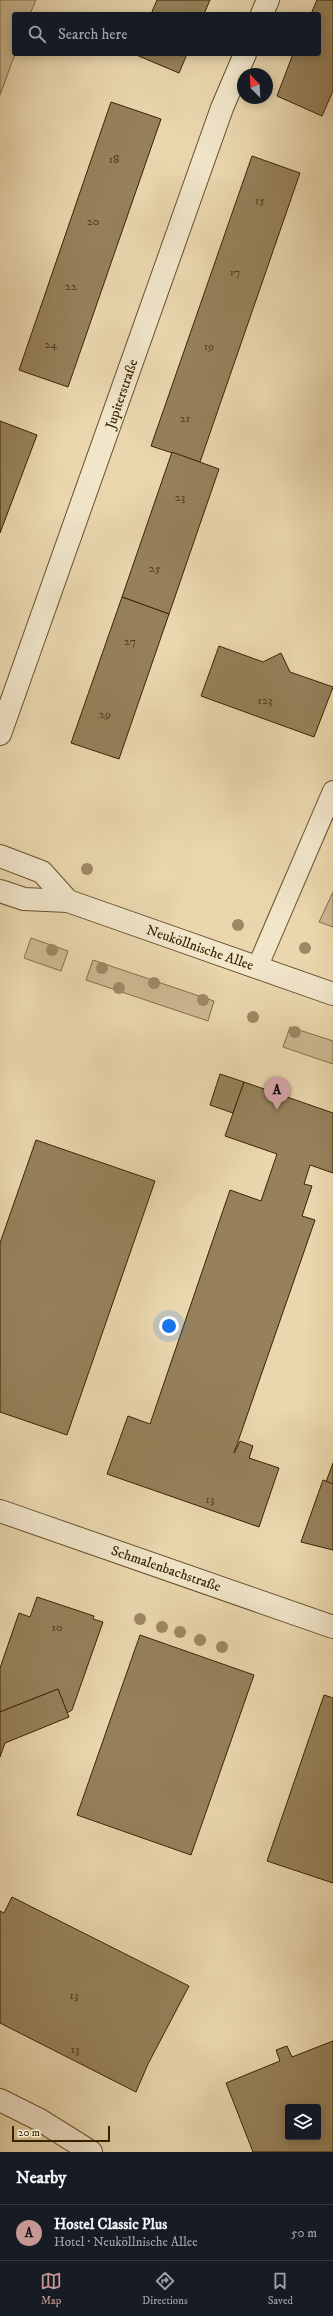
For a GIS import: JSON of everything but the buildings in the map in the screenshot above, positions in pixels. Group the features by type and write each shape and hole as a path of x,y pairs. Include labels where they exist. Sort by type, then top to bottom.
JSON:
{"street":[{"path":"263,12 268,0"},
{"name":"Jupiterstraße","path":"0,734 222,108 244,56"},
{"name":"Neuköllnische Allee","path":"0,856 42,872 68,901"},
{"name":"Neuköllnische Allee","path":"0,891 24,899 68,901 333,994"},
{"name":"Schmalenbachstraße","path":"0,1511 333,1627"},
{"path":"0,2100 40,2120 91,2152"}],"lane":[{"path":"257,968 333,791"}],"shaded area":[{"path":"0,0 36,0 31,12 12,12 12,56 14,56 0,95"},
{"path":"333,892 333,927 319,922"},
{"path":"31,938 68,951 61,971 24,958"},
{"path":"93,960 214,1001 208,1021 86,980"},
{"path":"290,1027 333,1041 333,1064 283,1047"}],"place":[{"name":"Hostel Classic Plus","path":"277,1110"}]}
